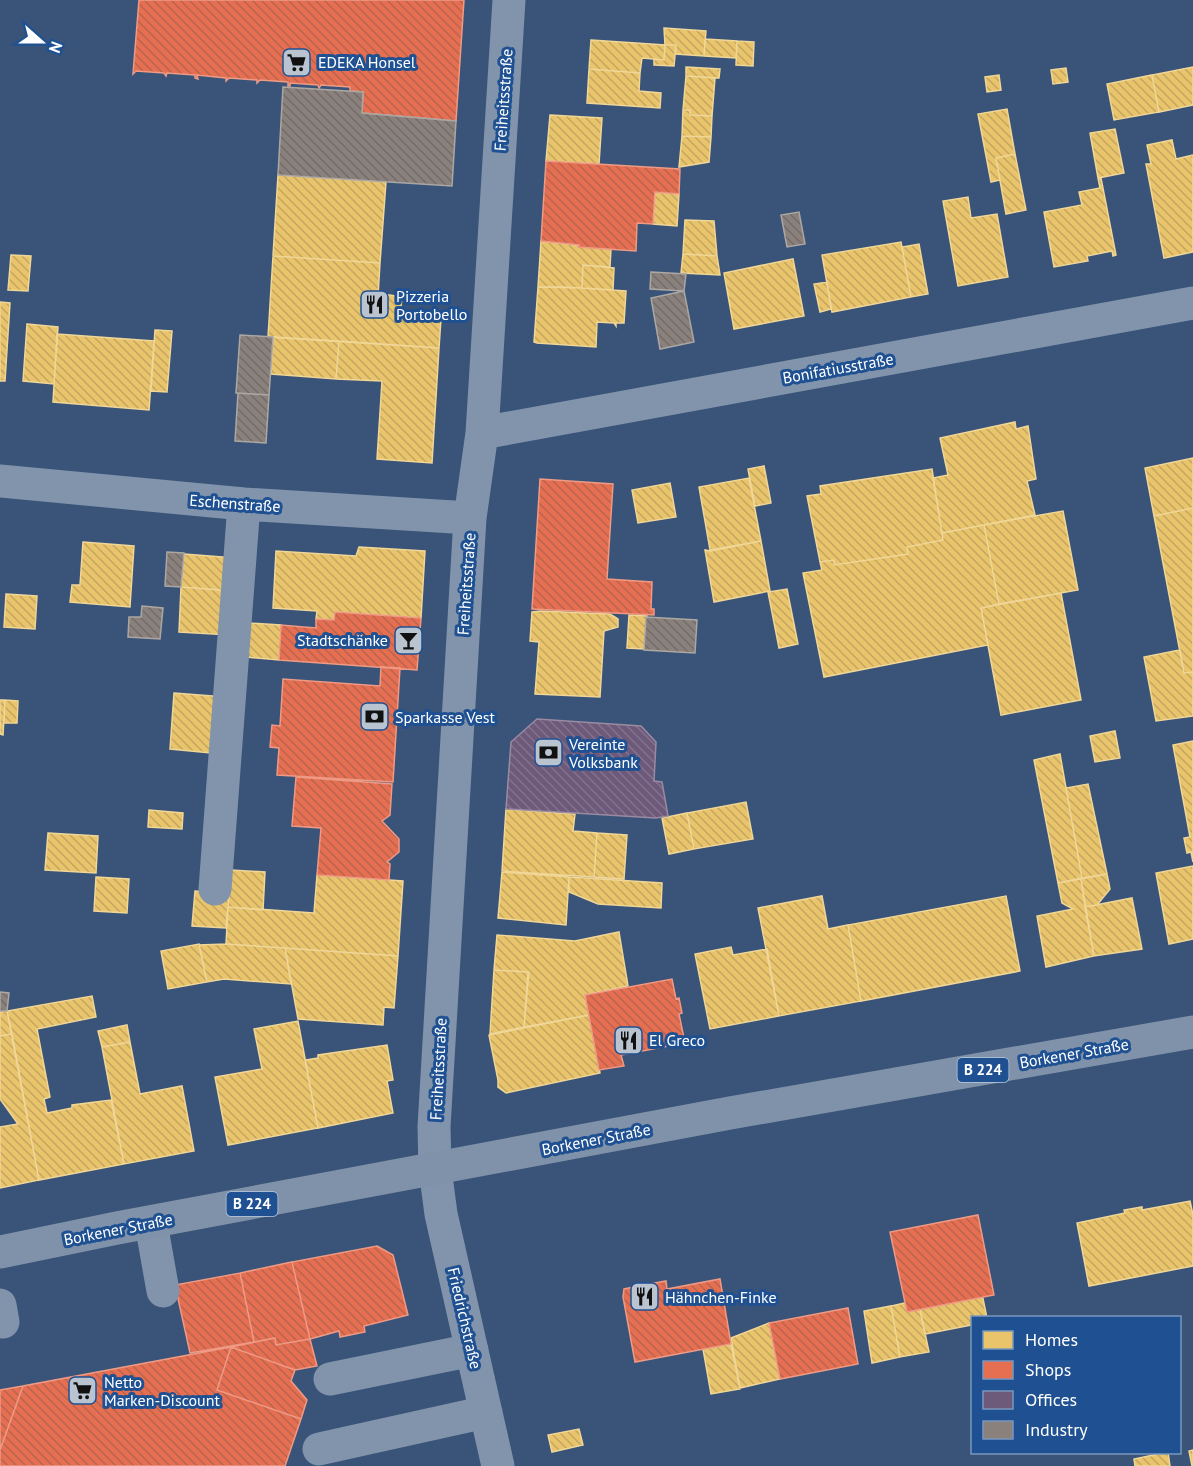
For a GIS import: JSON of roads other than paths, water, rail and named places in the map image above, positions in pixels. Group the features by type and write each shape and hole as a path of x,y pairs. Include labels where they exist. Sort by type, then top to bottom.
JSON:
{"main road":[{"name":"Borkener Straße","path":"0,1252 730,1113 1193,1032"}],"street":[{"name":"Freiheitsstraße","path":"435,1170 434,1127 470,518 482,433 509,0"},
{"name":"Bonifatiusstraße","path":"482,433 1193,303"},
{"name":"Eschenstraße","path":"0,481 244,504 470,518"},
{"path":"215,889 244,504"},
{"name":"Friedrichstraße","path":"435,1170 441,1214 498,1466"},
{"path":"151,1223 163,1291"},
{"path":"330,1379 472,1350"},
{"path":"319,1449 486,1412"}],"place":[{"name":"EDEKA Honsel","path":"297,62"},
{"name":"Pizzeria Portobello","path":"375,305"},
{"name":"Stadtschänke","path":"409,640"},
{"name":"Sparkasse Vest","path":"374,717"},
{"name":"Vereinte Volksbank","path":"548,753"},
{"name":"El Greco","path":"628,1040"},
{"name":"Hähnchen-Finke","path":"644,1297"},
{"name":"Netto Marken-Discount","path":"83,1391"}]}
